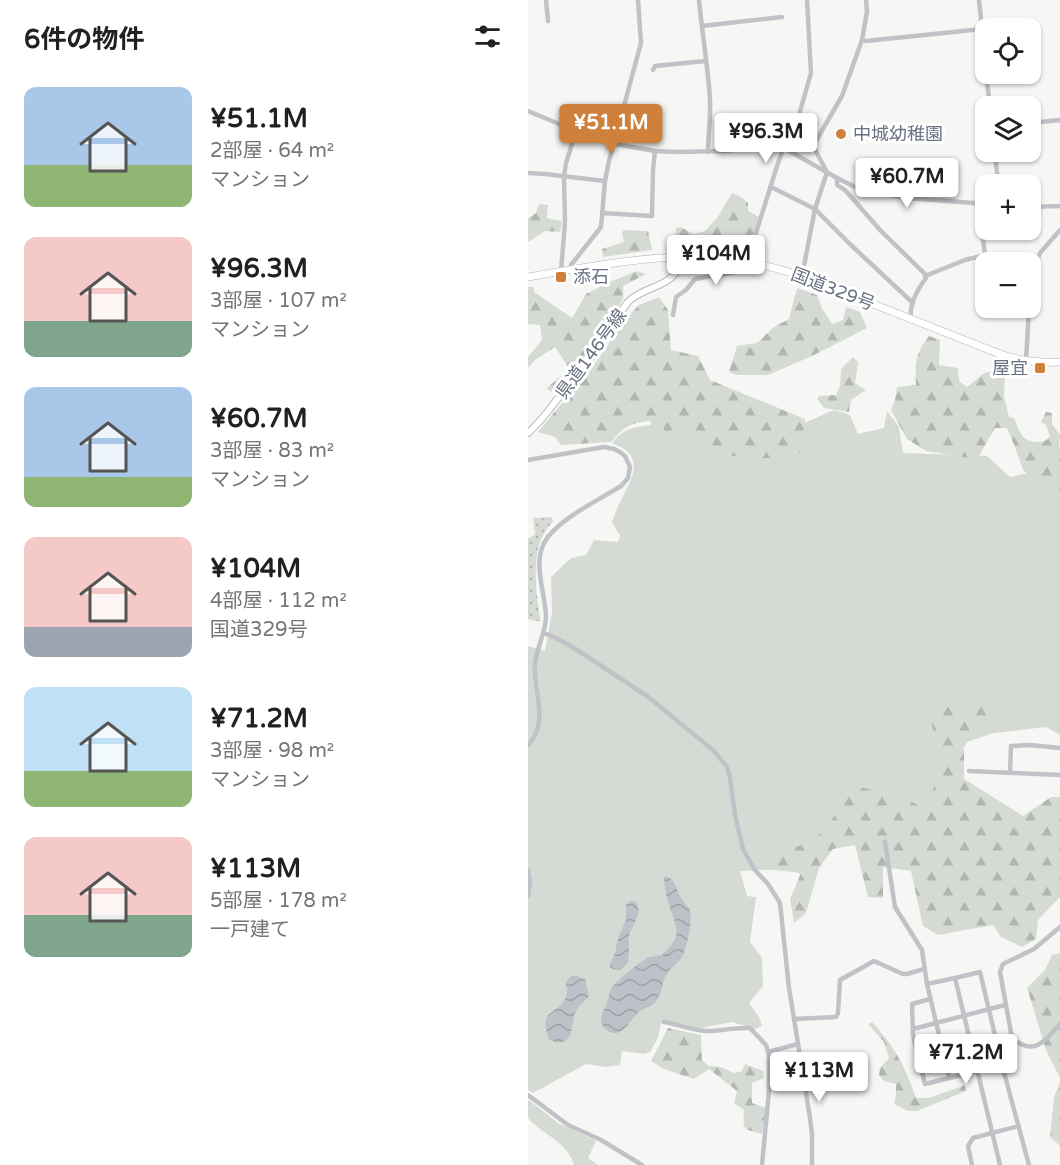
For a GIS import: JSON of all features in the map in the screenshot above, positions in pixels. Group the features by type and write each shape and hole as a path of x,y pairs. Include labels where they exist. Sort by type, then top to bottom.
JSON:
{"highway":[{"name":"国道329号","path":"528,278 624,261 708,257 748,262 802,276 1000,354 1026,361 1060,362"}],"main road":[{"name":"県道146号線","path":"528,433 584,368 628,302 635,296 673,277 680,265 681,257"}],"street":[{"path":"546,0 548,21"},
{"path":"570,270 571,264 601,227 605,181 641,43 638,0"},
{"path":"699,0 710,97 711,120 708,130 708,152"},
{"path":"673,315 676,297 695,279 736,272 745,268 748,262 777,166 785,143 795,129 812,73 807,0"},
{"path":"802,276 815,209 827,172 813,146 842,96 862,40 867,11 866,0"},
{"path":"979,0 981,18"},
{"path":"702,26 782,17"},
{"path":"862,40 975,30"},
{"path":"653,70 655,66 706,61"},
{"path":"528,111 588,136 615,144 655,151 708,152 758,147 784,148 857,188 909,198 975,203"},
{"path":"1041,122 1060,120"},
{"path":"561,272 565,222 564,176 576,130"},
{"path":"602,213 652,216 655,151"},
{"path":"528,173 605,181"},
{"path":"837,178 837,184 920,268 925,276 926,278 917,289 910,313 911,319"},
{"path":"771,187 815,209 913,303"},
{"path":"1041,207 1060,206"},
{"path":"1041,252 1060,230"},
{"path":"925,276 965,260 985,255 983,240"},
{"path":"1026,361 1028,318"},
{"path":"528,460 604,447 620,452 625,456 630,467 628,478 621,486 563,522 550,533 543,544 540,555 540,574 546,615 534,672 540,709 538,729 528,745"},
{"path":"544,633 574,648 647,696 714,751 727,767 743,849 754,869 768,884 780,903 789,988 812,1134 812,1165"},
{"path":"1010,773 1011,746 1060,748"},
{"path":"969,771 1060,774"},
{"path":"885,842 895,907 922,950 930,999 949,1077"},
{"path":"528,870 530,882 528,896"},
{"path":"1060,927 1034,949 1003,964 1000,972 1012,1038 1030,1047 1042,1044 1060,1024"},
{"path":"794,1020 836,1017 840,980 874,961 903,974 924,969"},
{"path":"927,984 980,972 1029,1165"},
{"path":"955,978 1000,1165"},
{"path":"930,999 912,1004 912,1035 925,1084 1002,1065"},
{"path":"913,1029 1005,1005"},
{"path":"664,1022 705,1031 737,1027 750,1028 766,1045 769,1091 762,1165"},
{"path":"768,1052 798,1044"},
{"path":"528,1095 568,1125 601,1140 642,1165"},
{"path":"972,1165 968,1146 973,1138 1019,1126"}],"green space":[{"path":"732,193 748,203 748,211 759,217 754,234 739,238 737,250 684,247 675,238 676,228 680,227 694,234 705,231 717,218"},
{"path":"539,204 548,205 547,218 562,221 560,232 545,231 528,242 528,218 536,213"},
{"path":"624,230 648,231 652,250 603,257 602,249 624,242 622,232"},
{"path":"637,271 646,274 623,286 623,299 603,332 557,394 546,389 569,368 555,347 535,360 528,368 528,357 542,340 540,325 528,324 528,287 534,287 534,292 572,318 586,294"},
{"path":"797,288 817,295 832,324 843,320 846,307 860,312 867,328 768,375 736,375 729,372 737,346 757,343 774,327 789,319"},
{"path":"659,297 668,310 671,350 698,356 710,380 805,419 801,453 778,458 741,458 702,447 686,431 669,437 657,420 631,425 611,442 561,445 555,437 538,432 596,362 624,321 639,305"},
{"path":"929,336 940,340 939,365 958,368 959,381 967,387 988,372 1005,374 1004,397 1009,417 1014,418 1021,434 1027,440 1041,442 1050,437 1046,425 1041,422 1046,412 1052,413 1052,424 1060,435 1060,491 1052,492 1023,470 1007,428 995,428 977,459 926,451 907,439 891,410 897,387 916,385 917,359"},
{"path":"853,357 858,362 855,383 866,390 851,400 849,412 824,408 817,399 819,396 836,395 840,386 841,369"},
{"path":"654,408 802,424 834,410 850,415 858,434 884,428 887,411 899,427 903,453 987,456 1010,477 1032,472 1060,487 1060,735 1046,727 994,733 961,744 926,814 907,806 786,869 740,871 747,896 756,897 750,942 762,958 763,986 749,1003 759,1017 762,1026 755,1029 732,1022 696,1029 661,1023 658,1038 650,1052 644,1054 622,1051 620,1065 606,1067 586,1064 533,1093 528,1090 528,646 545,651 552,612 551,577 571,558 586,555 594,540 618,542 620,536 612,522 634,467 629,454 612,443 629,430 650,425"},
{"path":"552,517 553,522 545,531 537,555 536,584 541,622 528,619 528,539 535,534 533,518"},
{"path":"995,701 964,747 964,779 1023,816 1051,797 1060,797 1060,897 1038,920 1036,939 1022,947 1001,937 993,925 938,935 923,926 911,871 883,867 883,898 868,897 855,845 833,849 819,868 806,913 794,923 790,899 801,873 765,869 786,850 805,844 822,832 833,818 849,785 902,796 921,807 928,805 939,771 930,711 961,702"},
{"path":"1060,953 1060,1078 1046,1050 1027,988 1045,970 1052,955"},
{"path":"872,1022 899,1057 916,1098 929,1098 965,1085 966,1091 917,1111 908,1111 894,1104 896,1084 884,1081 879,1075 880,1068 889,1058 884,1042 868,1024"},
{"path":"668,1028 701,1035 702,1060 709,1066 721,1067 734,1073 742,1071 745,1064 763,1071 764,1078 752,1083 752,1103 766,1108 762,1134 745,1128 744,1110 734,1103 737,1091 709,1069 694,1079 664,1069 651,1061"},
{"path":"1060,1083 1060,1146 1050,1137 1054,1097"},
{"path":"529,1100 558,1123 596,1141 588,1158 598,1165 574,1165 566,1150 528,1118"}],"water":[{"path":"666,876 674,882 690,912 689,933 684,953 668,972 655,1002 639,1012 620,1032 610,1032 605,1029 601,1019 613,986 649,957 662,955 675,939 676,928 665,890 664,878"},
{"path":"631,900 637,903 639,912 629,937 628,963 620,970 613,969 610,964 626,920 626,905"},
{"path":"571,976 585,979 589,996 576,1011 568,1039 564,1042 549,1040 546,1030 547,1017 562,1004 567,992 566,982"}],"place":[{"name":"中城幼稚園","path":"841,134"},
{"name":"添石","path":"561,277"},
{"name":"屋宜","path":"1040,368"}]}
